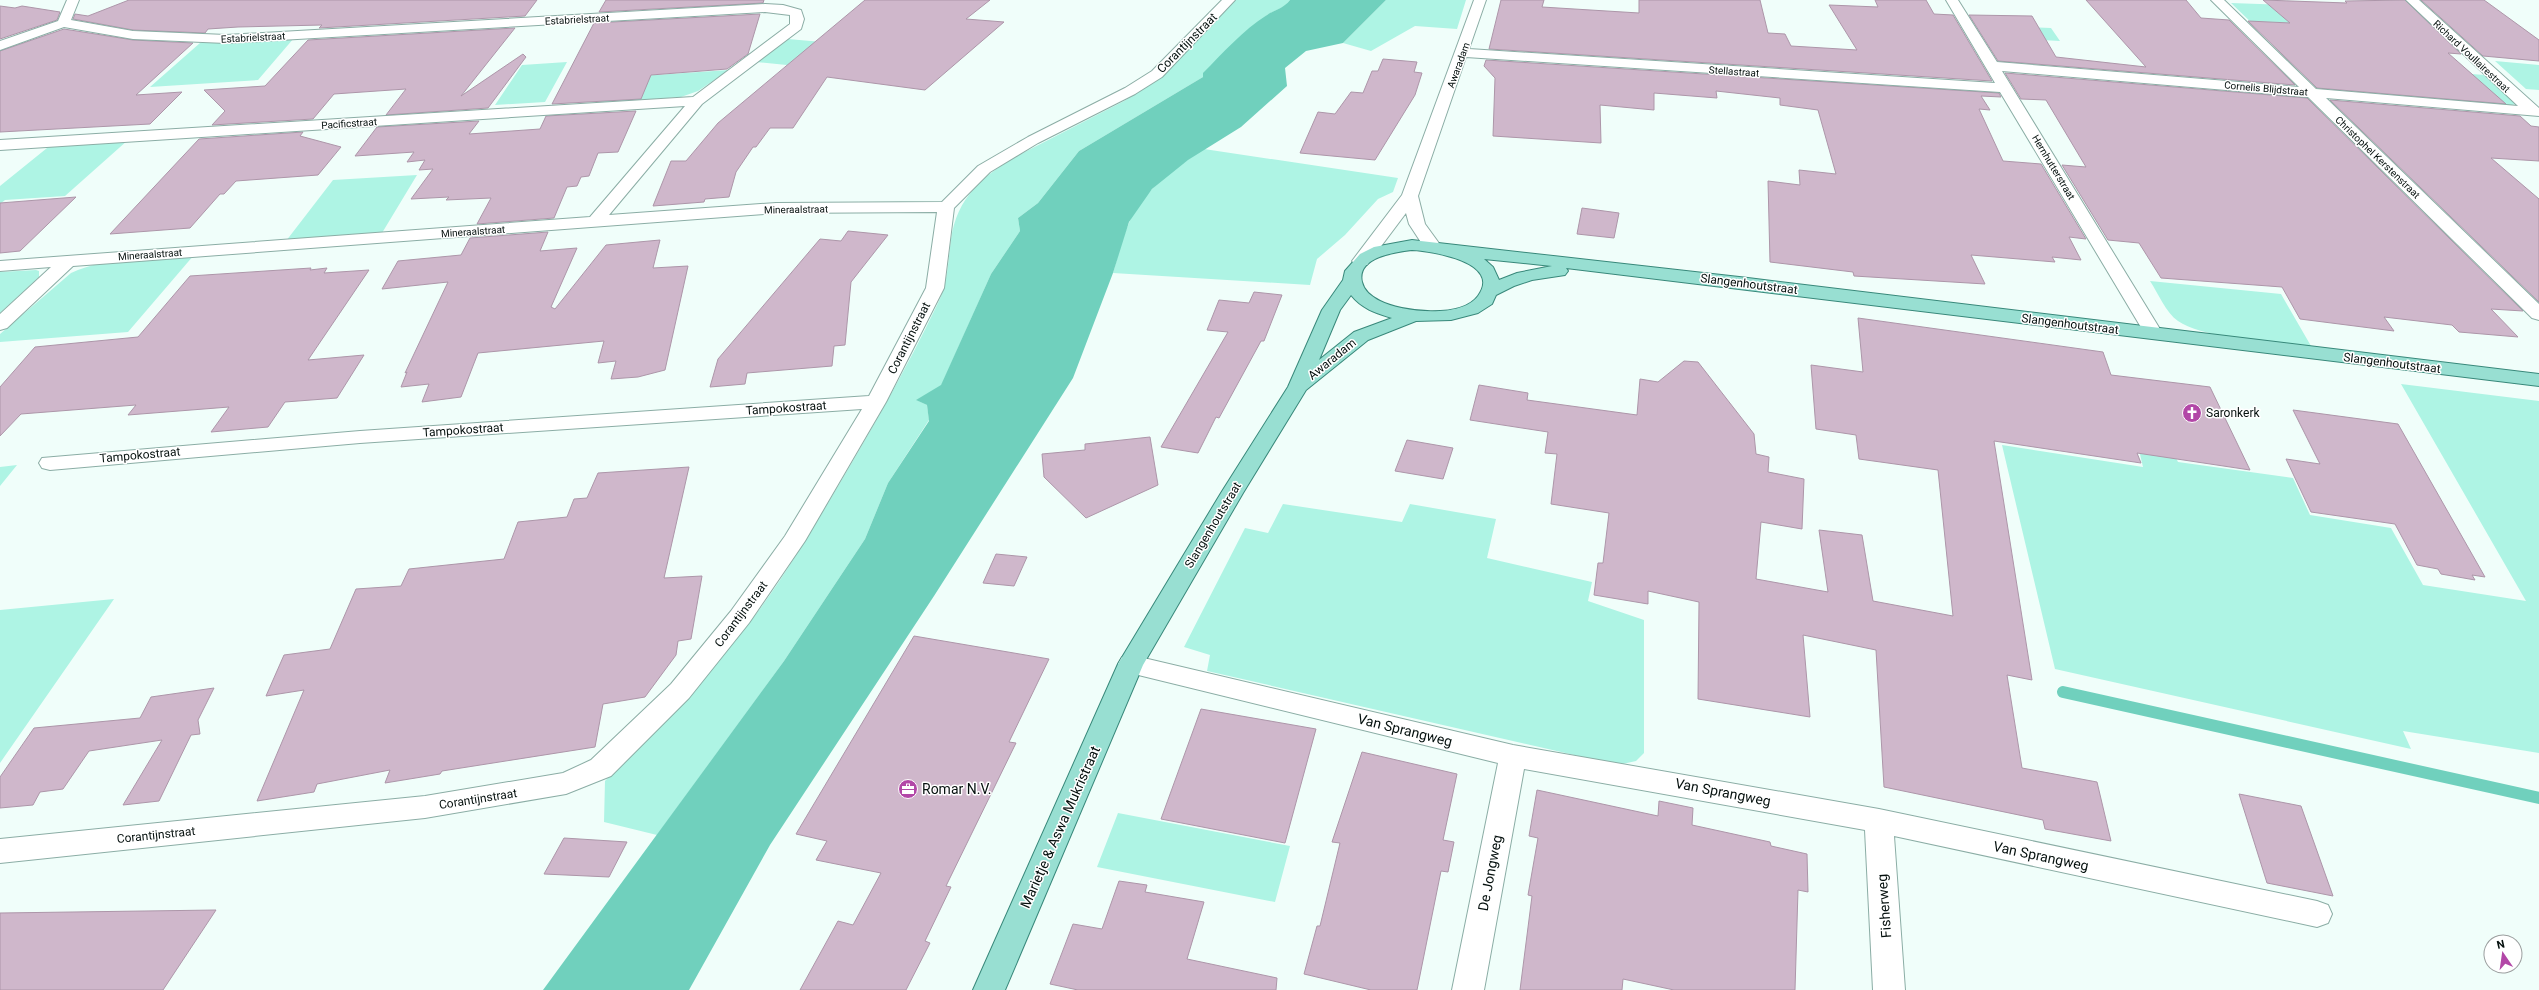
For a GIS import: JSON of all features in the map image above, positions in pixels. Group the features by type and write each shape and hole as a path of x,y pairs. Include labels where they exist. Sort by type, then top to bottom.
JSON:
{"main road":[{"path":"1361,261 1374,253 1392,248 1432,246 1452,250 1470,258 1484,268 1491,279 1490,291"},
{"name":"Slangenhoutstraat","path":"1452,250 2539,380"},
{"name":"Awaradam","path":"1298,387 1331,310 1352,281 1354,270 1361,261"},
{"name":"Slangenhoutstraat","path":"1412,317 1433,318 1465,311 1484,301 1490,291 1512,279 1527,274 1602,267"},
{"path":"1352,281 1357,293 1370,304 1389,312 1412,317"},
{"name":"Awaradam","path":"1298,387 1361,336 1412,317"},
{"name":"Slangenhoutstraat","path":"1131,664 1232,493 1298,387"},
{"name":"Marietje & Aswa Mukristraat","path":"989,990 1131,664"}],"street":[{"path":"0,46 63,23 73,0"},
{"name":"Corantijnstraat","path":"0,851 424,807 566,783 601,768 680,690 740,617 794,541 876,402 934,288 946,208 984,169 1033,140 1130,91 1157,74 1229,0"},
{"name":"Awaradam","path":"1361,261 1410,196 1463,53 1480,0"},
{"name":"Hernhutterstraat","path":"1952,0 2154,334"},
{"name":"Christophel Kerstenstraat","path":"2217,0 2539,314"},
{"name":"Richard Voullairestraat","path":"2412,0 2536,112"},
{"name":"Estabrielstraat","path":"63,23 133,35 226,39 765,8 783,9 796,13 798,19 796,26 698,101 595,222"},
{"name":"Stellastraat","path":"1463,53 2006,88"},
{"name":"Cornelis Blijdstraat","path":"1992,66 2536,112"},
{"name":"Pacificstraat","path":"0,145 698,101"},
{"path":"1410,196 1417,224 1432,246"},
{"name":"Mineraalstraat","path":"0,266 776,208 946,208"},
{"path":"0,324 68,260"},
{"name":"Tampokostraat","path":"50,463 360,437 876,402"},
{"name":"Van Sprangweg","path":"1131,664 1513,756 1878,821 2317,914"},
{"name":"De Jongweg","path":"1468,990 1513,756"},
{"name":"Fisherweg","path":"1878,821 1889,990"}],"shaded area":[{"path":"1236,0 1290,0 1285,6 1267,15 1203,77 1079,151 1038,203 1018,218 1020,231 991,274 941,386 917,400 927,405 929,420 888,483 865,539 784,661 657,835 604,822 605,781 721,658 756,614 795,557 859,450 900,377 938,303 946,280 954,224 965,200 982,180 1004,164 1124,101 1153,83"},
{"path":"1290,0 1386,0 1343,43 1306,51 1285,68 1287,86 1241,127 1188,160 1152,189 1129,222 1113,273 1073,378 934,596 770,845 689,990 543,990 784,661 865,539 888,483 929,421 927,405 916,400 941,385 991,274 1020,231 1018,218 1038,203 1079,151 1203,77 1203,73 1241,35 1258,21 1282,7"},
{"path":"1386,0 1466,0 1457,29 1415,26 1371,51 1343,43"},
{"path":"2231,3 2320,6 2353,29 2256,27"},
{"path":"1983,25 2051,28 2060,41 1991,37"},
{"path":"294,38 258,80 150,87 200,43"},
{"path":"788,39 890,48 846,71 756,62"},
{"path":"2495,61 2539,65 2539,90 2526,89"},
{"path":"567,62 545,102 495,105 522,65"},
{"path":"729,70 698,91 681,97 599,103 610,78"},
{"path":"2416,70 2485,75 2516,104 2508,106 2448,100"},
{"path":"128,140 65,196 5,200 0,204 0,186 52,144"},
{"path":"1204,149 1398,178 1393,192 1378,199 1345,235 1317,259 1310,285 1113,273 1129,223 1142,200 1171,172"},
{"path":"417,175 382,233 286,241 333,180"},
{"path":"194,255 128,332 0,342 0,334 71,273 100,264 116,261"},
{"path":"39,271 39,277 0,313 0,272"},
{"path":"2150,281 2281,294 2311,346 2242,339 2223,336 2190,327 2178,321 2170,313"},
{"path":"2401,384 2539,401 2539,753 2403,731 2411,749 2055,669 2002,445 2143,467 2139,450 2174,454 2178,462 2293,478 2310,515 2391,528 2423,585 2526,601"},
{"path":"17,465 0,486 0,467"},
{"path":"1283,504 1402,522 1410,504 1496,519 1487,558 1592,582 1588,601 1644,620 1644,753 1636,761 1618,765 1207,671 1210,655 1184,647 1245,528 1268,533"},
{"path":"114,599 0,763 0,610"},
{"path":"1118,813 1290,846 1275,902 1097,867"}],"building":[{"path":"129,0 537,0 525,16 319,28 322,25 238,27 208,29 205,33 133,30 73,19 75,14 88,16"},
{"path":"606,0 764,0 763,3 599,12"},
{"path":"865,0 990,0 966,19 1004,22 925,90 827,77 793,128 770,128 756,147 753,147 736,172 729,197 705,199 704,202 653,206 671,161 686,161 718,123"},
{"path":"1501,0 1544,0 1542,7 1639,13 1639,0 1760,0 1768,33 1785,34 1791,46 1857,50 1829,5 1878,7 1875,0 1926,0 1934,14 1953,15 1992,81 1489,49"},
{"path":"2086,0 2186,0 2201,18 2229,20 2295,85 1998,61 1969,15 2032,16 2056,57 2146,67"},
{"path":"2263,0 2347,3 2345,1 2405,0 2461,54 2448,53 2506,104 2317,88 2248,21 2290,23"},
{"path":"2421,0 2484,0 2539,40 2539,61 2483,56"},
{"path":"0,6 15,8 22,6 60,12 57,20 0,39"},
{"path":"760,14 748,54 727,69 651,75 641,99 552,104 594,23"},
{"path":"515,28 461,96 523,54 526,57 488,108 386,115 406,89 334,94 313,119 212,125 225,111 204,90 265,86 308,40"},
{"path":"64,29 133,40 193,43 136,95 182,92 150,124 0,132 0,51"},
{"path":"1383,59 1417,62 1414,72 1422,73 1415,95 1375,160 1300,153 1318,112 1335,114 1351,92 1363,93 1372,71 1378,71"},
{"path":"1486,60 1999,93 2001,97 1981,96 1990,110 1979,109 2003,161 2041,164 2086,239 2069,237 2081,260 2052,257 2055,262 1971,255 1985,284 1854,276 1853,272 1770,262 1768,181 1800,185 1799,170 1836,174 1818,110 1780,105 1780,98 1716,91 1717,98 1654,93 1654,110 1600,105 1601,143 1493,136 1495,78 1484,66"},
{"path":"2005,73 2307,98 2523,311 2491,309 2518,337 2459,332 2452,325 2384,317 2394,331 2300,319 2282,287 2161,278 2139,243 2108,240 2062,165 2086,167 2046,100 2021,99"},
{"path":"2330,100 2520,116 2531,126 2539,127 2539,161 2491,158 2539,199 2539,302"},
{"path":"636,111 618,152 598,153 589,176 581,177 577,186 567,187 554,218 477,224 491,198 446,200 449,197 411,199 433,169 419,170 425,160 407,162 414,152 355,156 377,127 479,121 469,134 540,129 546,116"},
{"path":"303,132 300,136 341,147 318,175 236,181 224,194 220,194 190,228 110,234 199,139"},
{"path":"76,197 20,251 0,253 0,203"},
{"path":"1582,208 1619,213 1614,238 1577,234"},
{"path":"848,231 888,235 851,282 845,345 834,346 832,366 747,373 745,384 710,387 718,359 820,239 841,241"},
{"path":"548,232 540,251 577,248 551,307 555,309 606,245 660,240 653,268 688,266 665,370 638,377 611,379 616,361 598,363 604,341 478,353 461,397 422,402 429,384 401,387 407,372 405,373 448,282 382,289 398,261 461,255 470,238"},
{"path":"311,268 310,270 327,268 324,273 369,270 308,360 364,355 337,398 285,402 268,427 211,432 229,407 128,415 136,405 21,414 0,436 0,387 35,347 138,337 190,276"},
{"path":"1254,292 1282,295 1264,341 1261,341 1219,418 1216,417 1198,453 1161,447 1228,332 1207,330 1219,300 1249,303"},
{"path":"1858,318 2103,352 2111,375 2210,387 2250,470 2137,453 2141,463 1994,441 2032,680 2007,675 2022,768 2097,782 2111,841 2045,829 2043,820 1884,787 1876,650 1803,635 1810,717 1698,699 1699,602 1648,591 1648,604 1594,595 1598,563 1603,563 1609,513 1551,504 1557,454 1545,453 1548,432 1470,420 1479,385 1528,393 1527,400 1637,415 1640,379 1658,382 1684,361 1698,362 1754,434 1756,454 1769,457 1768,472 1804,479 1802,529 1761,522 1756,579 1828,592 1819,530 1862,535 1873,601 1953,616 1938,470 1859,459 1856,435 1816,429 1811,365 1863,372"},
{"path":"2293,410 2398,424 2485,577 2472,575 2475,580 2441,574 2438,569 2417,565 2395,524 2311,512 2286,459 2320,464"},
{"path":"1150,437 1158,485 1086,518 1044,477 1042,454 1085,450 1085,444"},
{"path":"1407,440 1453,448 1443,479 1395,471"},
{"path":"689,467 664,578 702,576 691,639 678,641 676,655 645,697 603,704 595,747 442,771 440,774 385,783 390,770 317,784 314,792 257,801 304,690 266,696 284,655 330,649 356,589 401,586 409,569 504,559 518,522 567,517 574,499 587,498 598,473"},
{"path":"996,554 1027,557 1014,586 983,583"},
{"path":"914,636 1049,659 1009,742 1016,743 946,886 951,887 925,941 930,943 906,990 800,990 838,921 853,925 881,873 816,860 827,841 796,834"},
{"path":"214,688 198,720 200,734 191,735 159,801 123,805 162,740 89,751 63,789 40,792 33,805 0,808 0,777 34,728 140,718 151,697"},
{"path":"1201,709 1316,729 1285,843 1161,819"},
{"path":"1362,752 1457,774 1443,840 1454,842 1448,872 1441,871 1417,990 1371,990 1304,974 1317,926 1320,926 1340,843 1332,842"},
{"path":"1537,790 1658,816 1659,801 1693,808 1692,825 1770,842 1771,846 1807,854 1808,892 1798,890 1795,990 1674,990 1623,979 1622,990 1520,990 1532,896 1528,895 1538,838 1529,836"},
{"path":"2239,794 2301,806 2333,896 2267,883"},
{"path":"564,838 627,842 609,877 544,874"},
{"path":"1119,881 1147,885 1145,892 1204,902 1187,959 1277,978 1276,990 1078,990 1050,984 1073,924 1102,929"},
{"path":"216,910 163,990 0,990 0,913"}],"waterway":[{"path":"2063,692 2539,798"}],"place":[{"name":"Saronkerk","path":"2192,413"},
{"name":"Romar N.V.","path":"908,789"}]}
